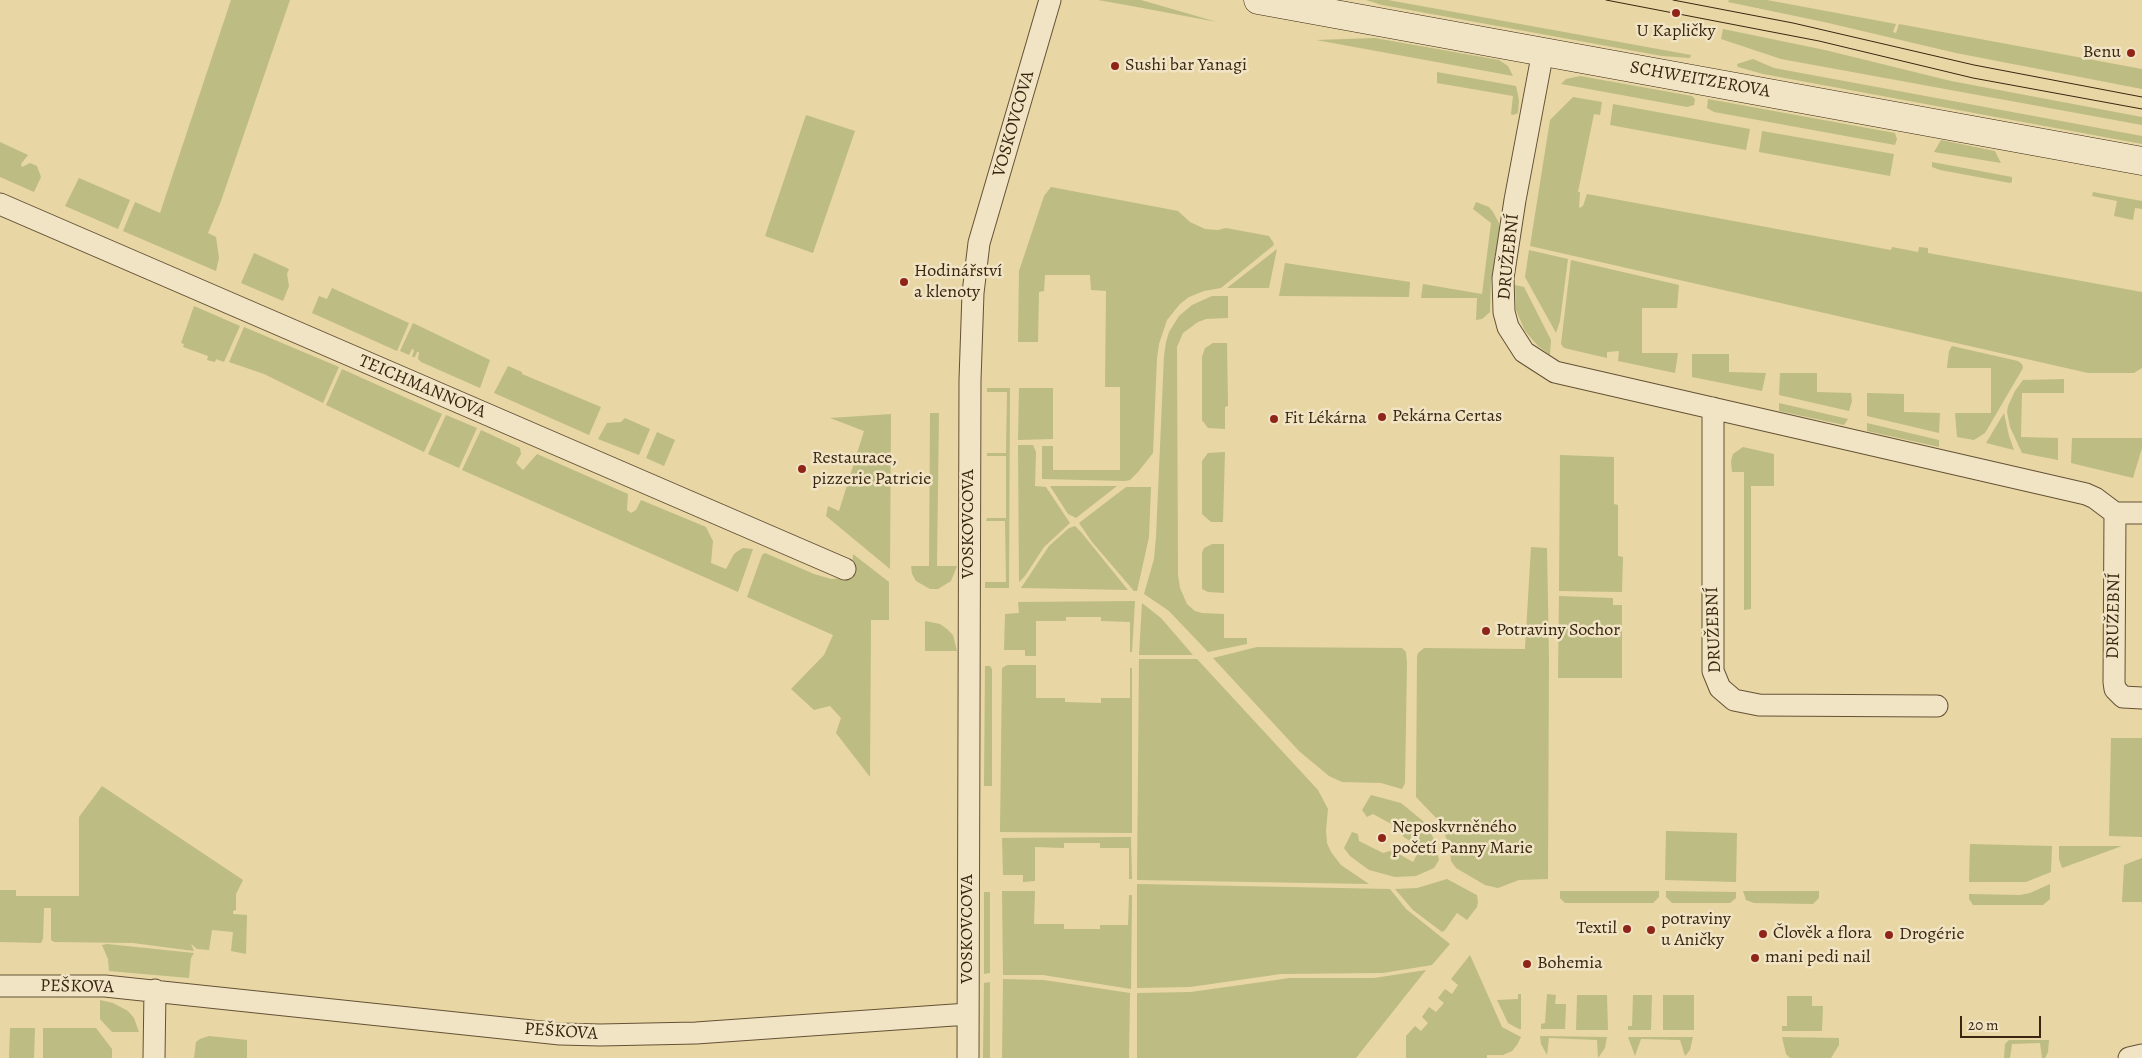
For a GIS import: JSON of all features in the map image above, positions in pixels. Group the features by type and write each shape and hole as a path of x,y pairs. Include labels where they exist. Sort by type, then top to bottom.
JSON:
{"street":[{"name":"VOSKOVCOVA","path":"968,1058 970,380 972,293 979,243 1050,0"},
{"name":"SCHWEITZEROVA","path":"1258,0 2142,160"},
{"name":"DRUŽEBNÍ","path":"1543,52 1515,200 1504,278 1503,298 1508,327 1524,352 1555,372 2086,494 2095,498 2115,512 2115,689 2124,697 2142,698"},
{"name":"TEICHMANNOVA","path":"0,204 844,569"},
{"name":"DRUŽEBNÍ","path":"1713,408 1713,671 1720,688 1734,700 1745,704 1937,706"},
{"path":"2115,512 2142,513"},
{"name":"PEŠKOVA","path":"0,986 105,986 155,990 560,1034 600,1035 705,1032 968,1014"},
{"path":"154,1058 155,990"},
{"path":"2130,1058 2142,1056"}],"shaded area":[{"path":"231,0 290,0 221,201 208,233 216,237 219,258 216,271 123,231 135,202 160,213"},
{"path":"1098,0 1141,0 1217,22 1137,7"},
{"path":"1366,0 1388,0 1691,55 1690,58 1662,56 1382,5"},
{"path":"1729,0 1767,0 1896,24 1893,32 1896,33 1899,24 2142,69 2142,89 1956,53 1728,2"},
{"path":"1723,29 1825,50 1951,81 2142,117 2142,125 1781,59 1721,39"},
{"path":"1375,38 1499,60 1508,66 1513,76 1316,40"},
{"path":"1753,59 1774,68 2142,136 2142,144 1763,74 1738,67 1737,64"},
{"path":"1437,72 1516,86 1519,100 1518,113 1511,114 1513,96 1437,83"},
{"path":"1580,76 1692,96 1695,99 1694,105 1687,107 1561,84 1566,79"},
{"path":"1573,97 1602,102 1600,115 1594,114 1578,192 1580,192 1579,208 1583,206 1587,194 1891,250 1892,247 1918,252 1919,247 1928,248 1928,253 2142,292 2142,368 2134,373 2088,373 1530,246 1550,120"},
{"path":"1708,99 1895,133 1897,139 1895,145 1714,112 1707,108"},
{"path":"1613,104 1750,129 1746,150 1610,125"},
{"path":"806,115 855,131 813,253 765,236"},
{"path":"1762,131 1894,154 1890,176 1759,152"},
{"path":"1941,140 1995,151 2001,163 1934,152"},
{"path":"0,142 28,155 21,164 22,167 30,163 37,166 41,177 34,192 0,177"},
{"path":"1932,162 2012,177 2012,182 1940,170 1932,167"},
{"path":"79,178 130,200 118,229 65,206"},
{"path":"1051,187 1178,211 1190,222 1205,229 1218,230 1226,228 1269,236 1274,245 1221,288 1204,291 1189,297 1180,304 1167,320 1159,344 1157,358 1153,453 1130,480 1042,479 1042,446 1053,446 1053,470 1120,470 1120,387 1105,387 1106,291 1091,290 1090,275 1045,275 1044,291 1039,292 1038,342 1018,342 1019,271 1044,196"},
{"path":"2093,192 2142,201 2142,209 2135,208 2133,220 2114,216 2117,201 2092,196"},
{"path":"1476,202 1489,207 1493,212 1499,223 1499,232 1491,282 1490,312 1482,319 1476,320 1477,298 1421,298 1423,284 1482,294 1491,223 1473,209"},
{"path":"1277,249 1269,288 1227,288"},
{"path":"1529,250 1568,259 1560,321 1556,333 1525,277"},
{"path":"254,253 289,269 287,274 289,286 283,301 241,283"},
{"path":"1571,260 1679,285 1677,308 1642,308 1642,353 1678,353 1675,373 1618,361 1619,351 1607,352 1607,358 1564,348 1561,344"},
{"path":"1285,263 1410,282 1409,297 1279,296"},
{"path":"1515,285 1524,287 1551,340 1550,355 1538,346 1525,331 1516,310"},
{"path":"332,288 409,323 397,351 312,313 319,296 327,299"},
{"path":"1212,296 1228,296 1228,318 1206,319 1198,322 1183,333 1177,347 1178,575 1180,588 1187,604 1195,611 1202,613 1224,614 1224,638 1247,638 1247,644 1208,652 1169,611 1144,594 1154,559 1156,537 1166,342 1169,332 1179,316 1192,305"},
{"path":"194,306 240,326 224,362 216,359 215,362 207,360 208,356 183,347 184,344 181,343"},
{"path":"413,323 490,360 480,388 421,362 418,359 419,352 417,352 415,357 412,357 414,350 412,349 409,355 400,351"},
{"path":"244,327 339,367 323,403 264,374 229,362"},
{"path":"1213,343 1227,343 1228,406 1225,407 1225,429 1208,428 1202,420 1202,357 1205,348"},
{"path":"1952,346 2018,361 2022,364 2023,368 1985,433 1974,440 1957,437 1955,413 1991,413 1991,368 1947,368 1949,351"},
{"path":"1692,354 1729,354 1729,372 1766,373 1762,391 1692,377"},
{"path":"508,366 522,372 522,374 601,407 589,435 494,393"},
{"path":"342,369 442,414 424,452 326,405"},
{"path":"1780,373 1817,373 1817,392 1851,393 1852,401 1849,411 1779,395"},
{"path":"2064,379 2064,393 2022,393 2021,437 2058,438 2058,460 2022,453 2010,427 2007,412 2015,391 2023,380"},
{"path":"987,388 1010,388 1009,588 985,588 985,582 1006,582 1005,521 986,521 987,518 1006,518 1006,456 987,456 987,453 1006,453 1007,392 987,392"},
{"path":"1019,388 1053,388 1053,439 1018,440"},
{"path":"1867,393 1904,394 1904,412 1940,413 1939,433 1867,416"},
{"path":"1779,403 1848,419 1844,425 1779,411"},
{"path":"930,413 939,413 937,566 957,566 951,581 938,589 930,589 916,581 912,574 911,566 929,566"},
{"path":"2004,413 2009,436 2014,450 1986,443"},
{"path":"891,414 890,569 826,516 828,506 839,511 864,431 830,418"},
{"path":"446,415 477,428 459,468 428,454"},
{"path":"625,418 650,429 639,455 598,439 607,423 621,422"},
{"path":"1867,423 1939,440 1939,447 1867,431"},
{"path":"481,430 520,448 521,454 516,463 523,470 537,454 628,494 627,510 631,513 636,510 641,500 706,527 713,541 711,563 726,569 734,554 738,551 743,548 753,549 738,592 462,470"},
{"path":"657,432 675,440 664,466 646,458"},
{"path":"2072,438 2142,438 2142,448 2133,478 2071,463"},
{"path":"1018,445 1033,445 1036,452 1035,486 1046,487 1070,523 1044,547 1019,582"},
{"path":"1743,447 1774,454 1774,486 1751,486 1751,609 1744,610 1744,472 1732,472 1731,461 1733,454"},
{"path":"1225,452 1223,522 1211,522 1202,514 1202,461 1208,453"},
{"path":"1560,455 1614,457 1614,504 1618,505 1618,556 1623,557 1622,592 1559,591"},
{"path":"1050,486 1117,486 1076,518 1068,514"},
{"path":"1126,487 1151,487 1149,537 1137,591 1134,591 1092,542 1079,523"},
{"path":"1075,526 1128,590 1021,588 1049,546 1069,528"},
{"path":"1212,544 1224,544 1224,593 1208,592 1202,589 1202,553 1204,548"},
{"path":"1531,547 1547,548 1549,658 1548,879 1519,880 1498,888 1485,885 1456,868 1451,861 1450,849 1441,823 1416,797 1417,656 1424,648 1525,649"},
{"path":"765,553 814,574 831,579 842,578 852,570 853,554 889,582 889,620 871,620 870,777 836,733 841,718 830,706 814,710 791,689 824,655 833,635 747,597 762,555"},
{"path":"1559,596 1613,598 1613,605 1622,605 1622,678 1558,678"},
{"path":"1135,601 1132,652 1130,652 1130,622 1101,621 1101,617 1066,617 1066,621 1036,621 1036,656 1025,656 1025,650 1004,650 1005,614 1019,613 1018,602"},
{"path":"1142,603 1161,618 1193,655 1139,655"},
{"path":"925,621 940,624 947,629 953,635 957,651 925,651"},
{"path":"1257,647 1402,648 1406,652 1407,663 1405,783 1402,789 1381,783 1342,782 1329,776 1299,751 1213,658"},
{"path":"1139,659 1197,659 1318,790 1328,809 1326,831 1327,843 1331,852 1341,865 1369,884 1137,880"},
{"path":"1007,665 1036,665 1036,698 1065,698 1065,702 1101,703 1101,698 1130,698 1130,668 1132,668 1132,833 1000,832 1002,668"},
{"path":"985,666 990,666 992,669 992,786 984,786"},
{"path":"2111,738 2142,738 2142,837 2109,836"},
{"path":"102,786 243,880 236,894 236,910 233,911 233,914 247,915 246,954 231,951 233,932 212,930 209,950 197,949 191,944 194,951 133,943 54,942 51,940 51,908 44,908 43,939 41,943 0,942 0,890 16,890 16,896 79,896 79,817"},
{"path":"1371,795 1401,803 1423,821 1434,839 1439,860 1434,868 1416,876 1395,877 1369,870 1350,856 1344,848 1352,832 1358,834 1359,841 1383,853 1390,851 1397,853 1413,862 1421,847 1405,838 1397,831 1397,827 1373,814 1367,817 1362,810"},
{"path":"1666,831 1737,833 1736,882 1665,880"},
{"path":"1131,837 1132,879 1129,879 1129,848 1100,848 1100,843 1064,843 1064,848 1035,847 1035,881 1023,882 1023,875 1003,875 1002,838"},
{"path":"1970,844 2052,846 2051,872 2026,882 1969,882"},
{"path":"2059,846 2122,846 2062,868 2059,859"},
{"path":"2142,858 2142,902 2122,902 2124,865"},
{"path":"1447,879 1477,895 1478,902 1477,907 1467,920 1457,913 1442,932 1413,910 1395,889 1417,888"},
{"path":"1137,884 1390,889 1406,909 1450,944 1432,965 1383,973 1281,974 1190,987 1137,988"},
{"path":"2050,884 2050,899 2043,905 1973,905 1969,899 1969,894 2020,895 2030,893"},
{"path":"1002,891 1035,891 1034,924 1064,924 1064,929 1100,929 1100,925 1128,925 1129,895 1132,895 1131,989 1043,975 1003,975"},
{"path":"1560,891 1659,891 1659,897 1653,903 1565,903 1560,898"},
{"path":"1666,891 1736,892 1736,898 1730,903 1672,903 1666,897"},
{"path":"1743,891 1819,891 1819,898 1813,904 1754,903 1746,900"},
{"path":"984,892 990,892 990,973 984,974"},
{"path":"102,945 194,953 191,958 189,978 109,971 108,959"},
{"path":"1470,955 1502,1027 1521,1037 1517,1045 1512,1051 1503,1055 1487,1055 1487,1058 1406,1058 1406,1036 1415,1026 1421,1031 1428,1023 1422,1017 1429,1007 1436,1012 1444,1003 1438,998 1445,989 1452,994 1458,985 1451,979"},
{"path":"1426,970 1356,1058 1137,1058 1137,993 1191,992 1290,978 1374,978"},
{"path":"1003,979 1044,980 1130,993 1129,1058 1002,1058"},
{"path":"990,982 990,1058 983,1058 984,983"},
{"path":"1518,994 1521,994 1521,1029 1508,1023 1497,1000 1518,999"},
{"path":"1547,994 1556,995 1555,1004 1566,1004 1565,1029 1541,1029 1541,1024 1545,1023"},
{"path":"1577,995 1607,995 1608,1030 1576,1030"},
{"path":"1633,995 1652,995 1651,1030 1628,1030 1628,1026 1632,1026"},
{"path":"1663,995 1694,995 1694,1030 1663,1030"},
{"path":"1787,996 1812,996 1812,1006 1823,1006 1822,1031 1782,1031 1782,1026 1787,1026"},
{"path":"100,1000 113,1003 128,1011 134,1018 139,1032 112,1032 100,1019"},
{"path":"10,1028 35,1028 34,1058 9,1058"},
{"path":"43,1028 96,1028 112,1049 112,1058 43,1058"},
{"path":"209,1036 247,1040 247,1058 194,1058 196,1042"},
{"path":"1540,1036 1607,1037 1605,1048 1598,1058 1597,1040 1549,1038 1547,1055 1541,1044"},
{"path":"1628,1037 1693,1037 1690,1050 1685,1056 1680,1040 1641,1039 1635,1056"},
{"path":"1782,1037 1839,1038 1839,1045 1831,1058 1790,1058 1786,1054"},
{"path":"2009,1040 2049,1040 2048,1052 2045,1058 2042,1058 2040,1043 2012,1044 2010,1058 2004,1058 2005,1044"}],"tram line":[{"path":"1606,0 1819,41 1973,78 2142,109"},
{"path":"1673,0 1793,23 1974,65 2142,97"}],"place":[{"name":"U Kapličky","path":"1676,13"},
{"name":"Benu","path":"2131,53"},
{"name":"Sushi bar Yanagi","path":"1115,66"},
{"name":"Hodinářství a klenoty","path":"904,282"},
{"name":"Pekárna Certas","path":"1382,417"},
{"name":"Fit Lékárna","path":"1274,419"},
{"name":"Restaurace, pizzerie Patricie","path":"802,469"},
{"name":"Potraviny Sochor","path":"1486,631"},
{"name":"Neposkvrněného početí Panny Marie","path":"1382,838"},
{"name":"Textil","path":"1627,929"},
{"name":"potraviny u Aničky","path":"1651,930"},
{"name":"Člověk a flora","path":"1763,934"},
{"name":"Drogérie","path":"1889,935"},
{"name":"mani pedi nail","path":"1755,958"},
{"name":"Bohemia","path":"1527,964"}]}
